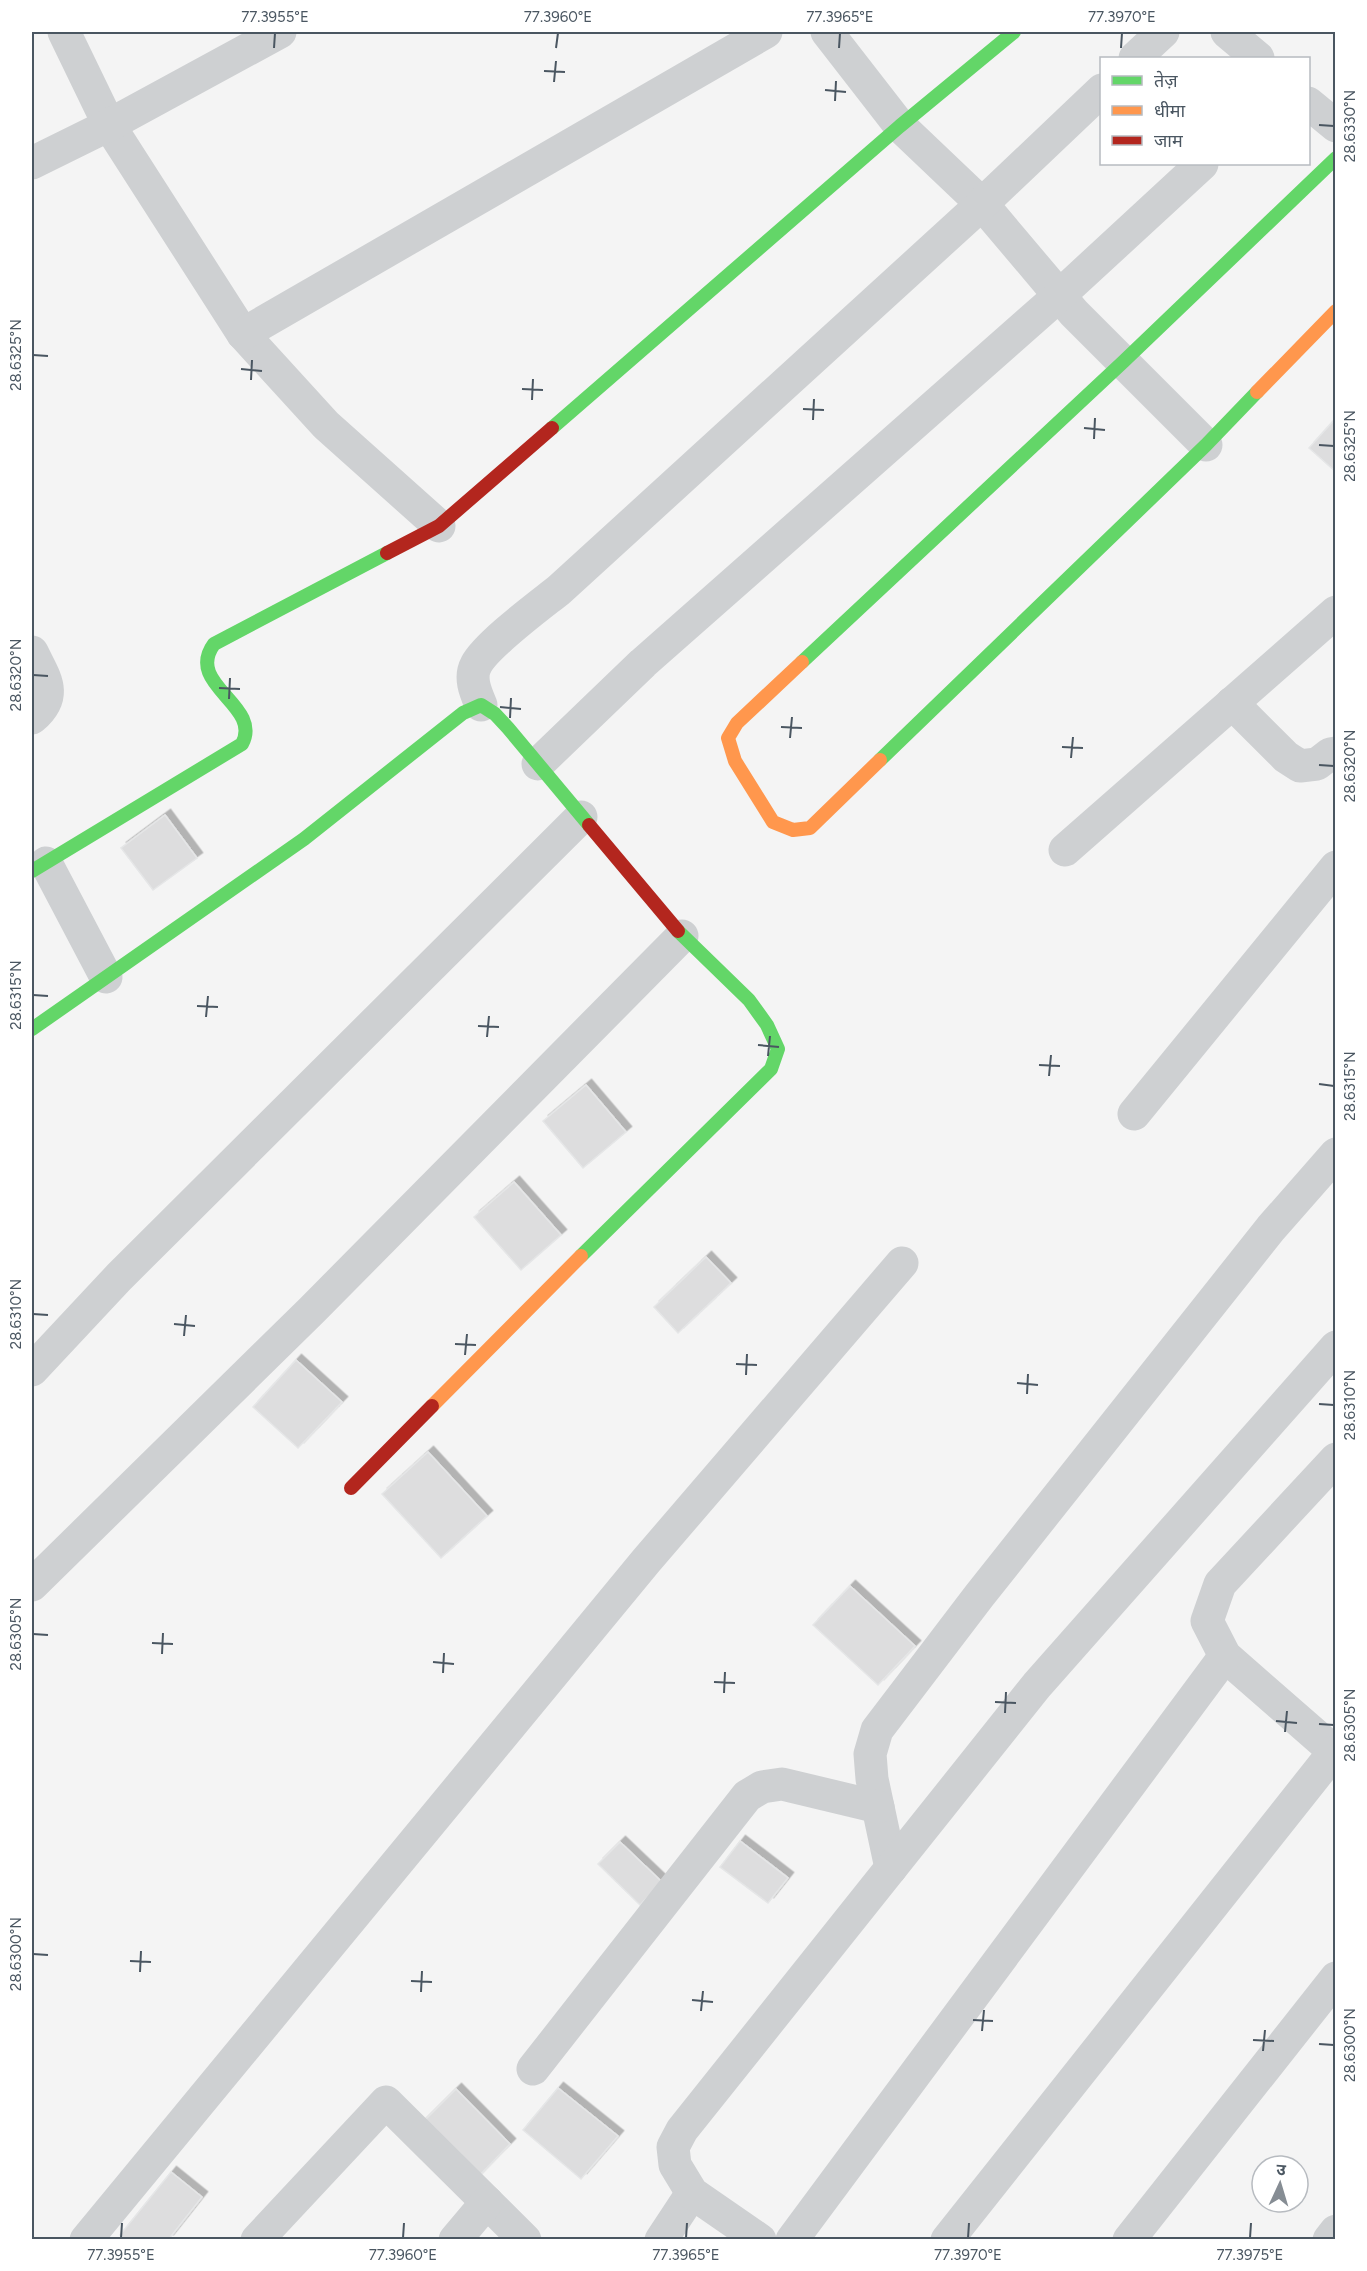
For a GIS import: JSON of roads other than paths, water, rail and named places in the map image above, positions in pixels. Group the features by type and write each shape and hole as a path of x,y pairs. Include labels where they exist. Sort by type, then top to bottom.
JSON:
{"street":[{"path":"64,32 109,124 243,334 326,424 439,526"},
{"path":"32,163 280,32"},
{"path":"243,334 766,32"},
{"path":"827,32 900,126 982,204 1074,313 1206,445"},
{"path":"106,977 39,867 242,744 246,737 245,722 217,686 208,670 207,657 213,645 439,526 900,126 1014,32"},
{"path":"1136,57 1163,32"},
{"path":"1227,32 1257,57"},
{"path":"351,1488 545,1291 771,1069 778,1049 767,1025 749,1000 682,936 495,714 481,705 472,684 475,666 490,648 567,582 982,204 1100,91"},
{"path":"1310,105 1335,126"},
{"path":"1335,158 1123,362 737,723 728,738 735,761 773,822 793,830 810,828 1206,445 1335,311"},
{"path":"538,764 643,663 1060,295 1201,165"},
{"path":"1065,850 1335,612"},
{"path":"32,652 49,690 42,709 32,718"},
{"path":"1232,703 1286,757 1300,766 1317,764 1335,753"},
{"path":"32,1029 304,839 463,713 481,705"},
{"path":"32,1370 119,1277 581,817"},
{"path":"1134,1114 1335,867"},
{"path":"32,1585 312,1310 682,936"},
{"path":"891,1868 872,1779 870,1754 877,1730 979,1596 1271,1228 1335,1154"},
{"path":"86,2240 654,1552 902,1263"},
{"path":"760,2240 692,2193 675,2165 673,2147 682,2130 1038,1685 1335,1347"},
{"path":"947,2240 1335,1752 1225,1656 1207,1621 1220,1584 1335,1459"},
{"path":"792,2240 1225,1656"},
{"path":"533,2069 747,1796 762,1787 782,1784 878,1807"},
{"path":"1130,2240 1335,1978"},
{"path":"257,2240 386,2102 525,2240"},
{"path":"661,2240 692,2193"},
{"path":"455,2240 487,2202"},
{"path":"1329,2240 1335,2232"}]}
